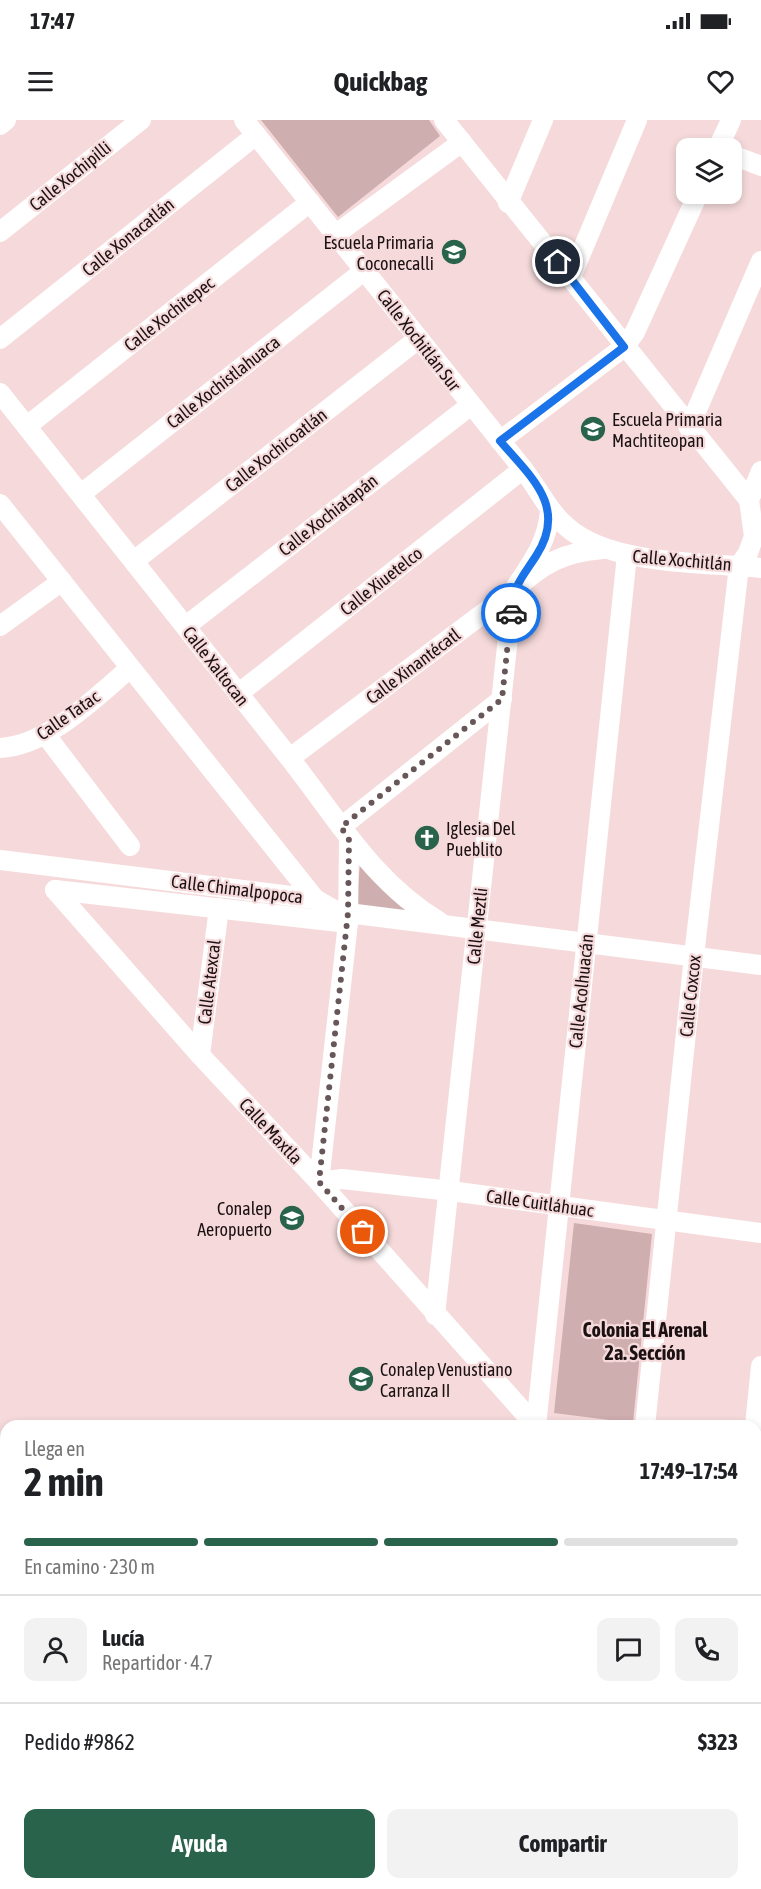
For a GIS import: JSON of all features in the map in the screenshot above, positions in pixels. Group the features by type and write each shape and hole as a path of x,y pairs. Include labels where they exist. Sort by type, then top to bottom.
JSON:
{"street":[{"path":"0,125 6,120"},
{"name":"Calle Xochipilli","path":"0,232 141,120"},
{"path":"508,203 543,120"},
{"path":"571,277 637,120"},
{"path":"722,138 730,120"},
{"path":"447,122 508,203 571,277 624,347 749,500"},
{"name":"Calle Xochitlán Sur","path":"250,128 523,469 550,510 568,529 603,549"},
{"name":"Calle Xonacatlán","path":"0,339 250,128"},
{"path":"336,234 462,142"},
{"path":"742,159 761,166"},
{"name":"Calle Xochitepec","path":"27,426 310,202"},
{"path":"500,441 624,347 635,332 693,204"},
{"path":"689,428 761,261"},
{"name":"Calle Xochistlahuaca","path":"81,494 365,270"},
{"name":"Calle Xochicoatlán","path":"134,561 418,339"},
{"name":"Calle Xaltocan","path":"0,393 290,758 345,834 391,885 425,913 445,925"},
{"name":"Calle Xochiatapán","path":"186,626 471,405"},
{"name":"Calle Xiuetelco","path":"238,694 523,469"},
{"path":"739,566 748,553 754,536 749,500 761,471"},
{"name":"Calle Meztli","path":"435,1315 451,1191 476,930 513,591 540,550 549,527 550,510"},
{"path":"3,512 62,580 130,668 254,819 315,899"},
{"name":"Calle Xochitlán","path":"603,549 627,555 761,568"},
{"name":"Calle Xinantécatl","path":"290,758 513,591 538,568 581,551 603,549"},
{"name":"Calle Acolhuacán","path":"537,1420 627,555"},
{"name":"Calle Coxcox","path":"646,1420 694,956 739,566"},
{"path":"0,626 62,580"},
{"name":"Calle Tatac","path":"0,748 24,744 45,734 130,668"},
{"path":"319,1182 348,918 345,834 502,699"},
{"path":"45,734 130,846"},
{"name":"Calle Chimalpopoca","path":"0,860 315,899 348,918 445,925 761,965"},
{"name":"Calle Maxtla","path":"219,908 55,890 200,1055 319,1182 531,1420"},
{"path":"219,908 348,918"},
{"name":"Calle Atexcal","path":"200,1055 219,908"},
{"name":"Calle Cuitláhuac","path":"319,1182 342,1179 451,1191 761,1233"},
{"path":"756,1420 761,1366"}],"shaded area":[{"path":"261,120 429,120 440,136 338,217"},
{"path":"360,864 427,918 356,907"},
{"path":"574,1223 652,1234 633,1420 609,1420 554,1413"}],"way so far":[{"path":"363,1232 319,1182 348,913 349,840 341,827 502,699 511,613"}],"place":[{"name":"Escuela Primaria Coconecalli","path":"454,252"},
{"name":"Escuela Primaria Machtiteopan","path":"593,429"},
{"name":"Iglesia Del Pueblito","path":"427,838"},
{"name":"Conalep Aeropuerto","path":"292,1218"},
{"name":"Conalep Venustiano Carranza II","path":"361,1379"}],"district":[{"name":"Colonia El Arenal 2a. Sección","path":"645,1340"}],"route":[{"path":"511,613 513,591 540,550 549,527 550,510 537,487 500,441 624,347 558,262"}]}
